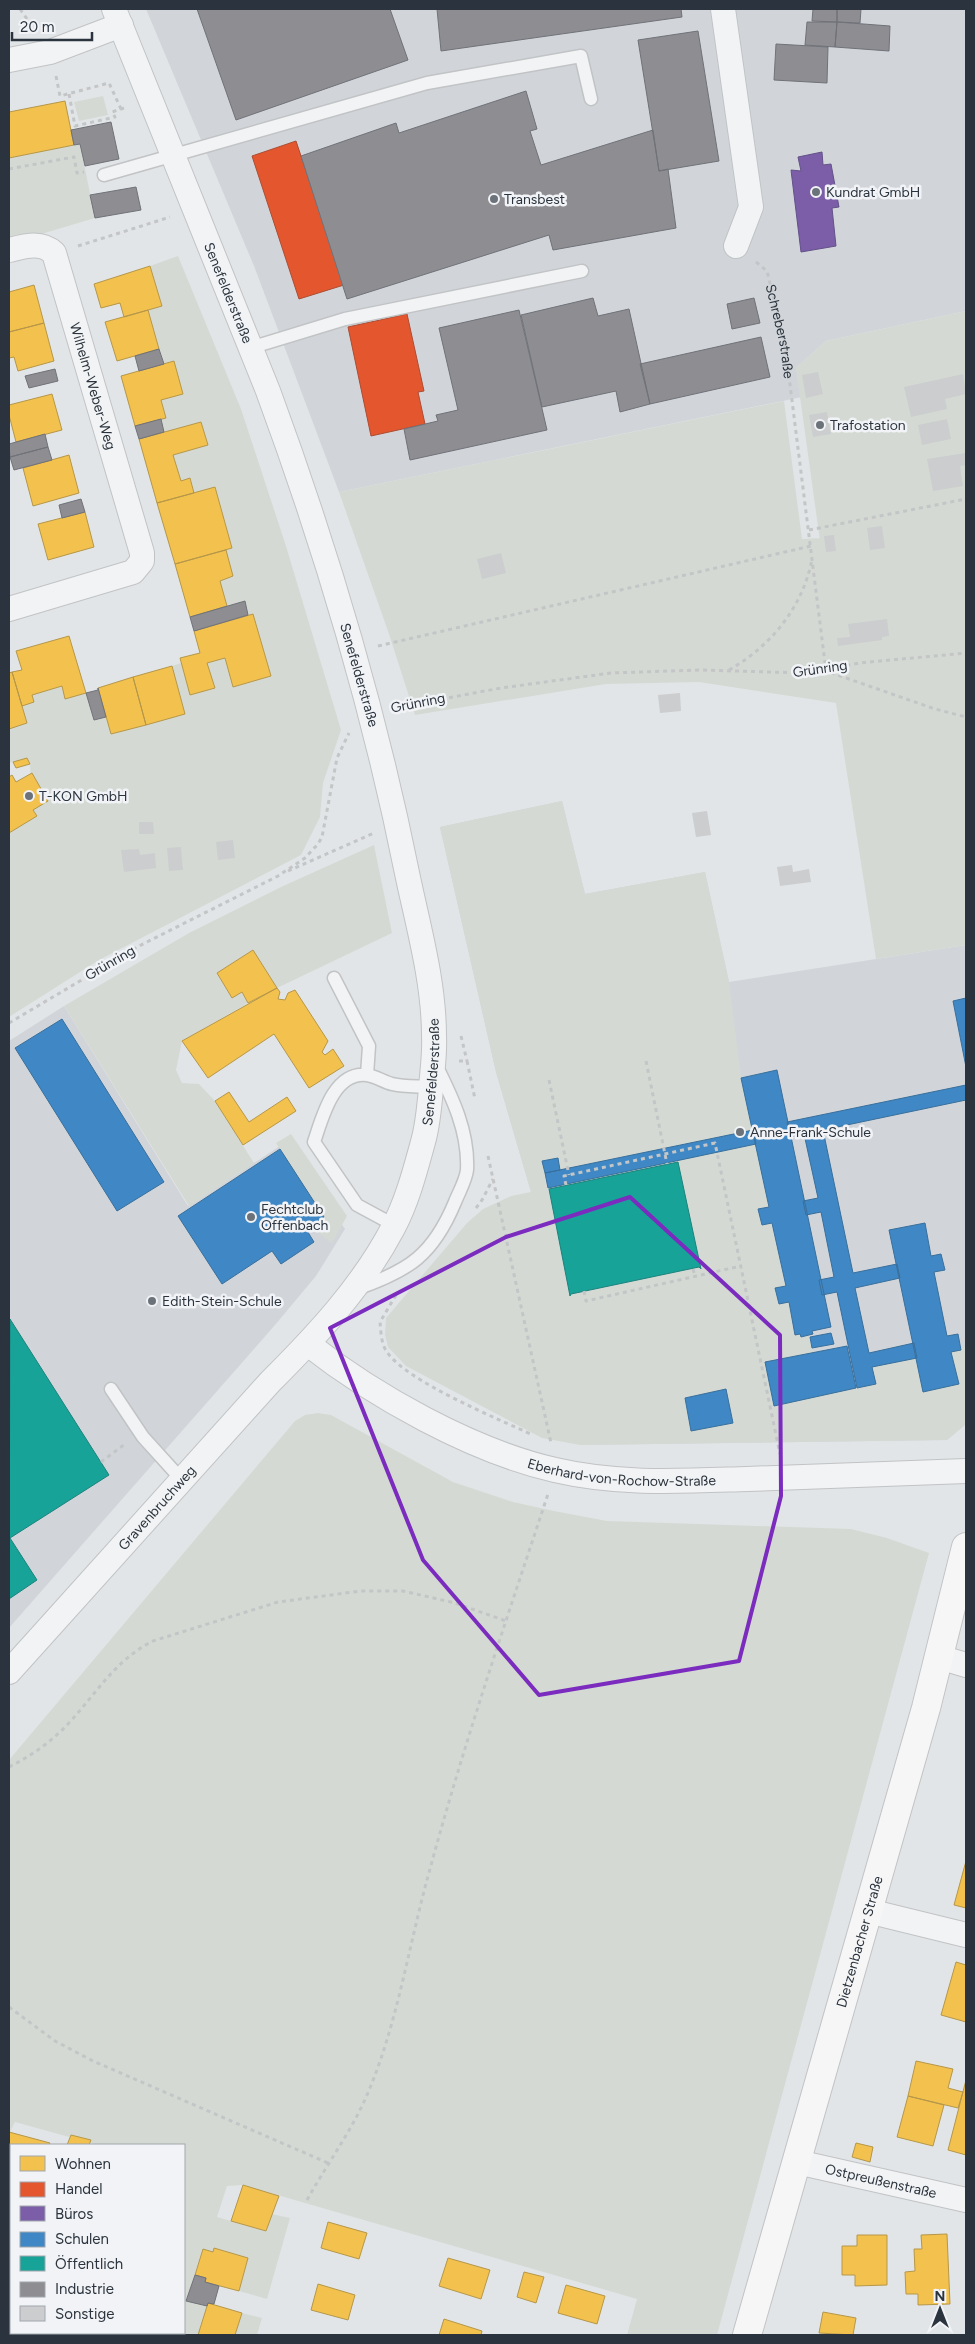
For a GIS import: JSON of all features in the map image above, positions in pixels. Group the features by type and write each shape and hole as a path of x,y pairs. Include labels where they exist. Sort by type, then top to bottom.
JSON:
{"main road":[{"name":"Dietzenbacher Straße","path":"747,2335 939,1658 966,1547"}],"street":[{"path":"723,9 751,207 736,246"},
{"path":"9,60 50,52 117,17"},
{"name":"Senefelderstraße","path":"117,17 250,348 297,471 371,712 397,822 430,990 434,1059 424,1139 394,1225 354,1289 308,1344"},
{"path":"9,250 28,245 48,248 54,253"},
{"name":"Wilhelm-Weber-Weg","path":"9,609 133,572 142,560 142,553 54,253"},
{"name":"Eberhard-von-Rochow-Straße","path":"308,1344 356,1380 453,1432 522,1460 554,1470 630,1481 966,1472"},
{"name":"Gravenbruchweg","path":"9,1672 308,1344"},
{"path":"939,1658 966,1665"},
{"path":"868,1912 966,1935"},
{"name":"Ostpreußenstraße","path":"796,2162 966,2200"}],"lane":[{"path":"104,175 427,83 581,56 591,99"},
{"path":"250,348 345,319 582,271"},
{"path":"334,978 369,1046 367,1075"},
{"path":"354,1289 391,1276 410,1265 426,1251 452,1209 467,1172 458,1110 434,1059"},
{"path":"394,1225 357,1205 314,1142 325,1108 340,1085 352,1076 367,1075 395,1085 431,1087"},
{"path":"112,1389 143,1437 182,1480"}],"path":[{"path":"20,9 32,26"},
{"path":"53,67 60,96 110,84 121,109 112,112 115,117 75,126 69,94"},
{"path":"9,169 74,156 77,173 90,171 104,175"},
{"path":"54,253 194,209"},
{"name":"Schreberstraße","path":"736,246 767,271 785,345 826,671"},
{"path":"809,530 966,499"},
{"path":"353,652 811,546"},
{"path":"727,671 743,661 778,631 801,594 808,578 812,556"},
{"name":"Grünring","path":"9,1023 139,946 278,876 304,858 318,844 322,837 337,758 343,742 354,726 371,712 501,688 612,673 727,671 778,674 826,671 860,663 966,653"},
{"path":"826,671 936,709 966,717"},
{"path":"278,876 397,822"},
{"path":"646,1061 667,1164"},
{"path":"549,1080 569,1175"},
{"path":"566,1185 564,1176 715,1143 785,1478"},
{"path":"307,2200 328,2163 349,2133 367,2093 386,2037 430,1869 506,1621 552,1483 554,1470 550,1442 493,1178 482,1200 471,1213"},
{"path":"584,1291 586,1301 741,1266"},
{"path":"693,1268 695,1276"},
{"path":"400,1291 380,1322 386,1351 399,1365 421,1380 538,1438"},
{"path":"545,1442 550,1442"},
{"path":"101,1462 126,1443"},
{"path":"9,1767 49,1742 68,1724 119,1663 138,1649 153,1641 278,1602 361,1591 403,1591 454,1603 506,1621"},
{"path":"9,2007 55,2041 93,2061 328,2163"}],"highlighted area":[{"path":"630,1197 780,1335 781,1496 739,1661 539,1695 423,1560 330,1328 506,1237"}],"shaded area":[{"path":"146,9 966,9 966,311 826,341 796,368 802,397 339,492 254,266"},
{"path":"103,96 108,115 79,121 74,102"},
{"path":"80,144 95,218 9,242 9,158"},
{"path":"178,256 241,409 286,546 341,730 323,783 320,817 301,855 99,960 9,1017 9,833 37,816 33,810 30,764 27,758 9,763 9,729 27,723 22,706 34,702 32,695 62,686 66,698 86,693 94,720 106,717 111,734 185,714 172,666 181,663 190,695 214,688 207,663 225,658 233,687 271,676 253,614 248,615 245,602 227,606 220,581 233,576 223,551 232,548 215,487 194,493 190,478 181,481 173,455 208,445 201,422 164,432 161,419 166,418 161,400 183,394 174,361 164,364 148,310 162,305 150,266"},
{"path":"966,311 966,945 876,959 836,703 699,682 606,684 415,715 389,634 339,492 784,401 802,539 820,538 796,368 826,341"},
{"name":"Anne-Frank-Schule","path":"562,801 585,894 705,872 729,982 966,945 966,1424 947,1440 580,1445 531,1192 496,1072 440,827"},
{"name":"Anne-Frank-Schule","path":"562,801 585,894 705,872 729,982 741,1078 769,1207 758,1209 762,1225 772,1223 786,1286 775,1289 779,1304 789,1302 794,1335 800,1334 801,1337 809,1335 813,1353 765,1362 774,1406 875,1384 872,1367 966,1347 966,1424 947,1440 580,1445 542,1438 406,1366 388,1347 385,1335 386,1318 467,1223 483,1209 511,1196 531,1192 496,1072 440,827"},
{"path":"374,845 392,933 277,988 253,951 217,973 232,998 242,992 248,1003 182,1041 176,1070 182,1083 199,1084 215,1101 254,1163 189,1206 64,1006 189,933 281,887"},
{"name":"Edith-Stein-Schule","path":"64,1006 188,1206 286,1142 345,1229 316,1276 275,1325 9,1628 9,1041"},
{"path":"291,1134 347,1216 332,1243 320,1234 312,1224 324,1216 276,1143"},
{"path":"318,1413 331,1415 453,1482 513,1502 607,1521 851,1529 887,1538 929,1553 717,2335 627,2335 637,2299 243,2185 227,2186 217,2217 266,2231 271,2214 290,2218 267,2299 239,2291 248,2258 214,2248 213,2252 203,2249 186,2301 207,2306 198,2335 110,2334 185,2334 185,2144 94,2144 15,2122 9,2134 9,1760 295,1421 305,1415"},
{"path":"242,2313 262,2318 257,2335 235,2335"}],"building: Wohnen":[{"path":"65,101 74,145 9,158 9,112"},
{"path":"150,266 162,306 124,317 120,303 101,308 94,284"},
{"path":"34,285 44,323 9,332 9,292"},
{"path":"148,310 159,349 117,361 105,322"},
{"path":"44,323 54,361 18,371 14,357 9,358 9,332"},
{"path":"174,361 183,394 161,400 166,418 135,426 121,376"},
{"path":"52,394 62,430 16,442 9,415 9,405"},
{"path":"201,422 208,445 173,455 181,481 190,478 194,493 157,503 139,439"},
{"path":"69,455 79,493 33,506 23,468"},
{"path":"215,487 232,548 175,564 157,503"},
{"path":"85,512 94,547 48,560 38,524"},
{"path":"226,550 233,576 220,581 227,606 190,617 175,564"},
{"path":"253,614 271,676 233,687 225,658 207,663 215,688 190,695 180,658 200,653 194,631"},
{"path":"69,636 86,693 65,699 62,686 32,695 34,702 22,706 12,672 22,670 16,651"},
{"path":"172,666 185,714 146,725 133,677"},
{"path":"12,672 27,723 9,729 9,673"},
{"path":"133,677 146,725 111,734 98,688"},
{"path":"27,758 30,764 16,768 13,762"},
{"path":"32,773 48,801 33,810 37,816 9,833 9,777 12,775 16,782"},
{"path":"253,950 277,988 248,1003 242,992 232,998 217,973"},
{"path":"277,988 280,992 278,999 285,1000 288,993 295,990 328,1041 322,1052 325,1055 333,1049 344,1066 309,1088 274,1034 208,1078 182,1041"},
{"path":"229,1092 249,1122 287,1097 296,1111 243,1145 215,1101"},
{"path":"966,1861 966,1908 954,1905"},
{"path":"956,1962 966,1965 966,2022 941,2015"},
{"path":"916,2061 953,2069 948,2088 963,2092 958,2108 908,2096"},
{"path":"966,2080 966,2155 948,2150"},
{"path":"908,2096 944,2105 933,2146 897,2137"},
{"path":"9,2132 50,2143 10,2144 9,2159"},
{"path":"71,2135 91,2140 89,2144 67,2144"},
{"path":"856,2143 873,2147 870,2162 852,2157"},
{"path":"243,2185 279,2196 266,2231 231,2221"},
{"path":"9,2210 10,2250 9,2250"},
{"path":"328,2222 367,2233 359,2259 321,2248"},
{"path":"947,2234 950,2304 918,2305 918,2294 906,2294 905,2272 915,2271 914,2249 922,2249 921,2235"},
{"path":"857,2235 887,2235 887,2285 855,2286 855,2275 842,2275 842,2246 857,2246"},
{"path":"214,2248 248,2258 239,2291 205,2282 206,2278 195,2275 203,2249 213,2252"},
{"path":"448,2258 490,2270 481,2299 439,2286"},
{"path":"524,2272 544,2277 536,2303 517,2297"},
{"path":"318,2284 355,2295 348,2320 311,2310"},
{"path":"566,2285 605,2296 597,2324 558,2313"},
{"path":"208,2303 242,2313 235,2335 198,2335"},
{"path":"823,2312 856,2318 853,2335 819,2333"},
{"path":"444,2319 482,2331 481,2335 439,2335"}],"building: Handel":[{"path":"296,141 344,285 299,299 252,156"},
{"path":"407,314 424,391 418,392 425,424 371,436 348,327"}],"building: Büros":[{"path":"822,152 823,165 831,164 839,207 832,208 836,246 801,252 791,170 801,171 798,157"}],"building: Schulen":[{"path":"966,998 966,1067 953,1001"},
{"path":"62,1019 164,1182 117,1211 15,1048"},
{"path":"777,1070 831,1327 812,1331 813,1334 801,1337 800,1334 795,1335 789,1302 779,1304 775,1288 786,1286 772,1223 762,1225 758,1209 769,1207 741,1078"},
{"path":"966,1085 966,1100 823,1130 853,1273 897,1264 900,1278 855,1288 869,1353 914,1343 917,1358 872,1367 876,1384 857,1388 837,1292 822,1295 819,1280 834,1277 821,1212 806,1215 803,1201 818,1198 804,1134 789,1137 787,1122"},
{"path":"753,1130 756,1144 548,1188 545,1173"},
{"name":"Fechtclub Offenbach","path":"280,1149 324,1217 306,1229 314,1242 281,1264 272,1251 222,1284 178,1216"},
{"path":"558,1158 560,1170 545,1173 542,1161"},
{"path":"925,1223 931,1256 941,1254 945,1270 934,1272 947,1336 958,1334 961,1350 951,1352 959,1384 923,1392 889,1230"},
{"path":"831,1333 834,1344 812,1348 810,1337"},
{"path":"847,1346 856,1388 774,1406 765,1362"},
{"path":"726,1389 733,1423 691,1431 685,1398"}],"building: Öffentlich":[{"path":"678,1162 701,1269 699,1267 571,1294 570,1296 549,1189"},
{"path":"10,1319 109,1475 10,1538 37,1580 9,1599"}],"building: Industrie":[{"path":"197,9 390,9 408,60 236,120"},
{"path":"437,9 681,9 682,17 441,51"},
{"path":"813,9 837,9 837,22 812,21"},
{"path":"837,9 861,9 860,23 837,22"},
{"path":"807,22 837,22 835,47 805,45"},
{"path":"837,22 890,26 889,51 835,47"},
{"path":"698,31 719,161 659,171 638,40"},
{"path":"776,44 828,47 827,83 774,80"},
{"name":"Transbest","path":"526,91 537,129 530,131 541,165 653,130 659,171 668,169 676,228 553,250 549,235 347,299 301,156 396,123 399,133"},
{"path":"111,122 119,159 85,166 80,144 74,145 71,130"},
{"path":"136,187 141,210 95,218 90,195"},
{"path":"593,298 598,316 629,309 650,404 620,412 616,391 542,407 521,315"},
{"path":"754,298 760,323 732,329 727,304"},
{"path":"519,310 547,430 410,460 404,429 438,421 436,415 458,410 439,328"},
{"path":"761,337 770,377 650,404 640,364"},
{"path":"159,349 164,364 139,371 135,356"},
{"path":"55,369 58,381 29,388 25,376"},
{"path":"161,419 164,432 139,439 135,426"},
{"path":"45,434 48,447 10,457 9,444"},
{"path":"48,447 52,460 14,470 10,457"},
{"path":"81,499 85,512 62,518 59,505"},
{"path":"245,601 248,615 194,631 190,617"},
{"path":"98,688 106,717 94,720 86,693 98,690"},
{"path":"195,2275 206,2278 205,2282 219,2286 214,2304 208,2303 207,2306 186,2301"}],"building: Sonstige":[{"path":"818,372 823,394 806,398 802,375"},
{"path":"963,374 966,394 945,399 947,409 911,417 904,387"},
{"name":"Trafostation","path":"827,412 831,434 813,437 809,415"},
{"path":"947,419 951,439 922,445 918,425"},
{"path":"966,453 966,465 960,466 963,486 933,491 927,459"},
{"path":"882,526 885,548 870,550 867,528"},
{"path":"834,535 836,551 826,552 824,536"},
{"path":"501,553 506,573 482,579 477,559"},
{"path":"887,619 889,636 882,637 882,640 838,646 837,638 850,637 848,624"},
{"path":"680,693 681,711 660,713 658,695"},
{"path":"707,811 711,835 696,837 692,813"},
{"path":"139,822 153,822 154,834 139,834"},
{"path":"233,840 235,858 218,860 216,842"},
{"path":"181,847 183,870 169,871 167,848"},
{"path":"139,849 140,855 155,853 156,868 124,872 121,850"},
{"path":"792,865 793,872 809,869 811,882 780,886 777,867"}],"place":[{"name":"Kundrat GmbH","path":"816,192"},
{"name":"Transbest","path":"494,199"},
{"name":"Trafostation","path":"820,425"},
{"name":"T-KON GmbH","path":"29,796"},
{"name":"Anne-Frank-Schule","path":"740,1132"},
{"name":"Fechtclub Offenbach","path":"251,1217"},
{"name":"Edith-Stein-Schule","path":"152,1301"}]}
